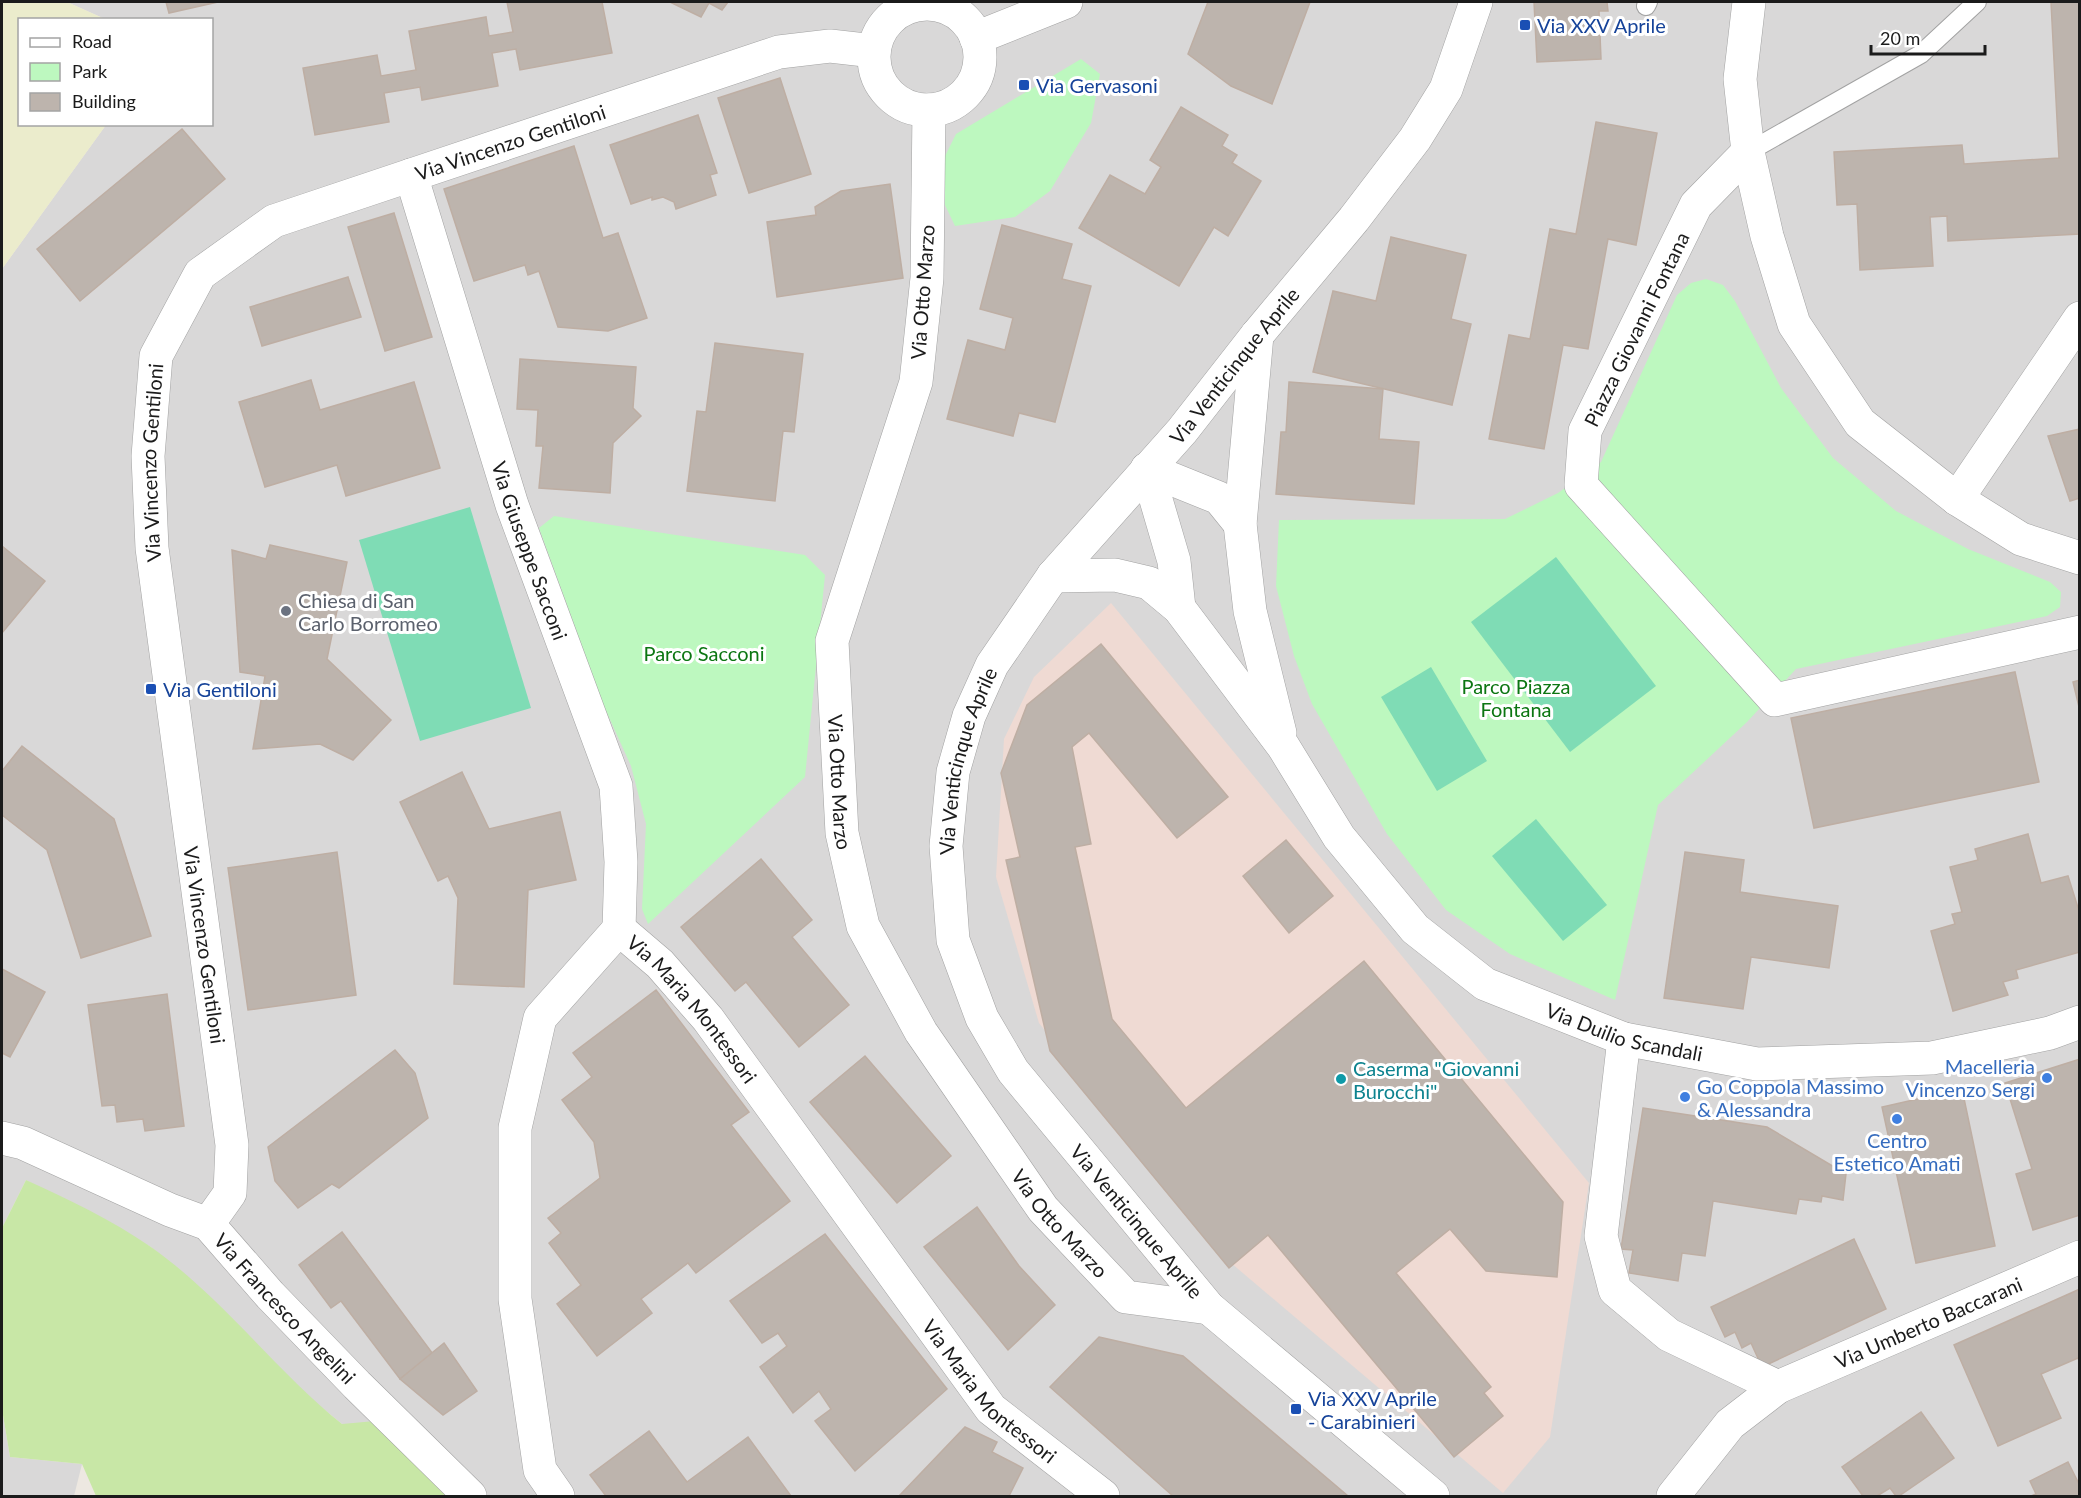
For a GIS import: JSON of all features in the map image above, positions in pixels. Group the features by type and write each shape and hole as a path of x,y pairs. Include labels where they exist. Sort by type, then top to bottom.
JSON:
{"street":[{"path":"976,38 1066,2"},
{"name":"Via Venticinque Aprile","path":"1433,1497 1209,1308 1013,1071 982,1018 953,940 946,846 953,772 969,716 992,665 1053,576 1182,430 1257,335 1354,219 1415,139 1446,89 1476,2"},
{"path":"1749,2 1740,79 1748,152 1767,236 1794,324 1860,423 1957,499 2021,539 2079,558"},
{"path":"917,3 952,10 967,23 976,38 979,66 971,86 958,99 944,107 929,110 901,103 884,89 876,72 874,51 882,29 902,10 917,3"},
{"name":"Via Vincenzo Gentiloni","path":"208,1224 230,1193 232,1145 152,548 148,456 156,356 200,274 274,221 778,52 830,46 874,51"},
{"name":"Via Otto Marzo","path":"929,110 927,278 916,382 832,641 842,833 860,914 863,926 921,1032 1042,1209 1126,1297 1209,1308"},
{"name":"Piazza Giovanni Fontana","path":"1748,152 1696,205 1585,431 1581,485 1775,700 2079,632"},
{"name":"Via Giuseppe Sacconi","path":"411,175 512,505 616,786 621,862 619,929"},
{"path":"1957,499 2079,318"},
{"path":"1257,335 1240,524 1250,610 1283,746"},
{"path":"1147,469 1219,498 1240,524"},
{"path":"1147,469 1174,561 1179,608"},
{"path":"1053,576 1115,575 1149,583 1179,608 1283,746"},
{"name":"Via Duilio Scandali","path":"1283,746 1339,837 1415,929 1485,984 1624,1039 1757,1064 1909,1059 1932,1058 2028,1037 2079,1022"},
{"name":"Via Maria Montessori","path":"558,1497 540,1470 515,1299 515,1128 540,1018 619,929 660,964 708,1019 991,1409 1103,1497"},
{"path":"1624,1039 1601,1236 1615,1290 1669,1335 1778,1387"},
{"name":"Via Francesco Angelini","path":"9,1133 170,1210 208,1224 270,1295 470,1497"},
{"name":"Via Umberto Baccarani","path":"1673,1497 1730,1424 1778,1387 2079,1257"}],"lane":[{"path":"1748,152 1922,54 1977,2"}],"shaded area":[{"path":"67,2 2079,2 2079,1496 453,1496 342,1424 304,1393 212,1299 151,1247 26,1180 2,1228 2,269 105,126 213,126 213,18 103,18"},
{"path":"1111,603 1589,1183 1550,1437 1503,1493 1231,1263 1039,1023 996,877 1004,739 1034,677"},
{"path":"2,1409 10,1457 82,1464 74,1496 2,1496"}],"green space":[{"path":"2,2 67,2 103,18 18,18 18,126 105,126 2,269"},
{"path":"1081,59 1100,74 1091,123 1050,191 1015,217 955,226 933,180 956,134"},
{"name":"Parco Piazza Fontana","path":"1706,279 1723,285 1735,301 1781,388 1833,458 1896,511 1968,549 2050,582 2061,592 2060,607 2047,616 1796,669 1747,722 1658,805 1615,1000 1510,954 1446,910 1387,834 1312,704 1294,656 1276,586 1279,520 1505,519 1558,493 1601,462 1677,295 1691,283"},
{"path":"470,507 531,708 420,741 359,540"},
{"name":"Parco Sacconi","path":"554,516 805,555 825,575 805,777 648,924 642,909 646,824 631,766 603,704 539,528"},
{"path":"1556,557 1656,686 1570,752 1471,622"},
{"path":"1431,667 1487,761 1437,791 1381,697"},
{"path":"1536,819 1607,905 1563,941 1492,856"},
{"path":"26,1180 74,1202 151,1247 201,1288 294,1381 342,1424 375,1421 453,1496 96,1496 82,1464 10,1457 2,1409 2,1228"}],"building":[{"path":"166,2 218,2 169,13"},
{"path":"507,2 602,2 612,53 520,70 516,49 492,53 498,86 422,100 420,87 384,93 389,122 315,135 303,68 377,55 381,76 416,70 409,31 486,17 489,36 513,32"},
{"path":"670,2 728,2 722,10 709,3 701,17"},
{"path":"1208,2 1310,2 1272,104 1231,86 1188,54"},
{"path":"1534,2 1607,2 1608,11 1599,11 1601,59 1537,62"},
{"path":"2051,2 2080,2 2080,234 1948,241 1947,216 1930,217 1933,266 1860,270 1857,204 1837,205 1834,152 1962,145 1964,164 2059,158"},
{"path":"780,78 811,174 749,193 718,98"},
{"path":"1181,107 1228,135 1222,146 1237,155 1232,163 1261,181 1228,236 1214,227 1179,286 1079,228 1110,175 1145,194 1161,167 1150,160"},
{"path":"698,115 717,173 710,175 716,195 676,209 674,202 663,197 652,200 652,197 631,204 610,145"},
{"path":"1596,122 1657,133 1636,245 1608,239 1588,349 1563,345 1544,449 1489,439 1509,335 1530,339 1550,229 1576,234"},
{"path":"182,129 225,179 80,301 37,249"},
{"path":"574,146 603,238 618,233 647,318 608,331 558,327 539,271 528,275 525,265 474,281 444,189"},
{"path":"890,184 903,278 777,297 767,222 816,215 815,207 841,191"},
{"path":"394,213 432,337 385,351 348,227"},
{"path":"1002,225 1072,244 1062,279 1091,286 1055,422 1019,413 1013,436 947,419 968,340 1005,350 1013,318 980,309"},
{"path":"1391,237 1466,255 1451,319 1471,324 1452,405 1313,372 1333,291 1376,301"},
{"path":"348,277 361,317 262,346 250,307"},
{"path":"715,343 803,354 794,432 783,431 775,501 687,491 697,411 706,412"},
{"path":"520,359 636,367 633,408 641,416 613,443 610,493 539,488 543,446 536,446 538,410 517,409"},
{"path":"311,380 320,410 414,382 440,468 346,496 337,465 265,487 239,402"},
{"path":"1289,382 1383,389 1379,439 1419,442 1414,504 1276,494 1281,432 1286,432"},
{"path":"2080,429 2080,498 2070,501 2048,436"},
{"name":"Chiesa di San Carlo Borromeo","path":"270,545 347,562 327,659 391,720 353,760 320,744 253,749 265,676 240,672 232,550 266,559"},
{"path":"2,546 45,581 2,633"},
{"name":"Caserma \"Giovanni Burocchi\"","path":"1101,644 1228,797 1177,838 1089,733 1072,747 1091,844 1075,847 1112,1019 1186,1108 1364,961 1563,1202 1557,1277 1486,1271 1450,1229 1396,1273 1491,1387 1484,1393 1503,1416 1454,1457 1268,1235 1229,1268 1050,1051 1006,860 1020,857 1001,773 1027,705"},
{"path":"2015,672 2039,782 1814,828 1791,718"},
{"path":"2080,680 2080,711 2073,682"},
{"path":"22,746 114,819 151,936 81,958 47,850 2,815 2,771"},
{"path":"462,772 489,829 560,812 576,880 528,890 524,987 454,984 458,898 448,876 438,881 400,802"},
{"path":"2028,834 2041,883 2068,876 2080,914 2080,952 2016,970 2018,978 2003,982 2008,995 1953,1011 1931,931 1955,924 1952,914 1962,912 1950,867 1978,860 1975,849"},
{"path":"1286,840 1333,896 1289,933 1243,876"},
{"path":"337,852 356,995 248,1010 228,868"},
{"path":"1685,852 1744,860 1740,892 1838,906 1829,968 1751,957 1743,1009 1664,998"},
{"path":"761,859 812,920 792,937 849,1005 799,1047 746,982 735,991 681,927"},
{"path":"2,969 45,992 10,1057 2,1053"},
{"path":"656,990 749,1112 731,1125 790,1201 696,1273 688,1263 641,1299 652,1313 597,1356 557,1304 581,1285 549,1243 561,1233 548,1218 600,1178 594,1142 562,1100 592,1077 573,1053"},
{"path":"167,994 184,1126 145,1131 143,1119 117,1122 115,1105 102,1106 88,1005"},
{"path":"395,1050 415,1073 428,1118 339,1188 332,1184 298,1208 275,1181 268,1147"},
{"path":"865,1056 951,1156 897,1203 810,1102"},
{"path":"2080,1059 2080,1215 2033,1230 2016,1174 2032,1169 2005,1083"},
{"path":"1962,1089 1995,1246 1916,1263 1882,1107"},
{"path":"1643,1108 1767,1127 1846,1174 1843,1200 1822,1196 1821,1202 1799,1199 1796,1214 1713,1201 1705,1256 1682,1253 1678,1281 1629,1273 1633,1250 1621,1249"},
{"path":"977,1207 1019,1266 1055,1305 1008,1350 924,1247"},
{"path":"342,1232 433,1354 400,1379 341,1301 331,1308 299,1265"},
{"path":"825,1234 947,1389 855,1471 815,1421 831,1409 819,1391 793,1413 760,1367 787,1346 778,1333 762,1343 730,1301"},
{"path":"1854,1239 1886,1309 1762,1367 1751,1343 1742,1348 1735,1332 1725,1337 1711,1307"},
{"path":"2080,1289 2080,1362 2078,1358 2041,1374 2061,1418 1998,1446 1954,1345"},
{"path":"1099,1337 1183,1356 1348,1496 1173,1496 1050,1387"},
{"path":"444,1343 477,1391 443,1415 400,1379"},
{"path":"1921,1412 1954,1458 1899,1496 1896,1496 1890,1488 1877,1496 1863,1496 1842,1467"},
{"path":"965,1427 997,1442 992,1452 1023,1468 1009,1496 899,1496"},
{"path":"649,1431 687,1482 748,1437 791,1496 606,1496 590,1475"},
{"path":"2068,1462 2080,1486 2080,1496 2031,1496 2036,1494 2030,1481"}],"place":[{"name":"Via XXV Aprile","path":"1525,25"},
{"name":"Via Gervasoni","path":"1024,85"},
{"name":"Chiesa di San Carlo Borromeo","path":"286,611"},
{"name":"Via Gentiloni","path":"151,689"},
{"name":"Macelleria Vincenzo Sergi","path":"2047,1078"},
{"name":"Caserma \"Giovanni Burocchi\"","path":"1341,1079"},
{"name":"Go Coppola Massimo & Alessandra","path":"1685,1097"},
{"name":"Centro Estetico Amati","path":"1897,1119"},
{"name":"Via XXV Aprile - Carabinieri","path":"1296,1409"}]}
